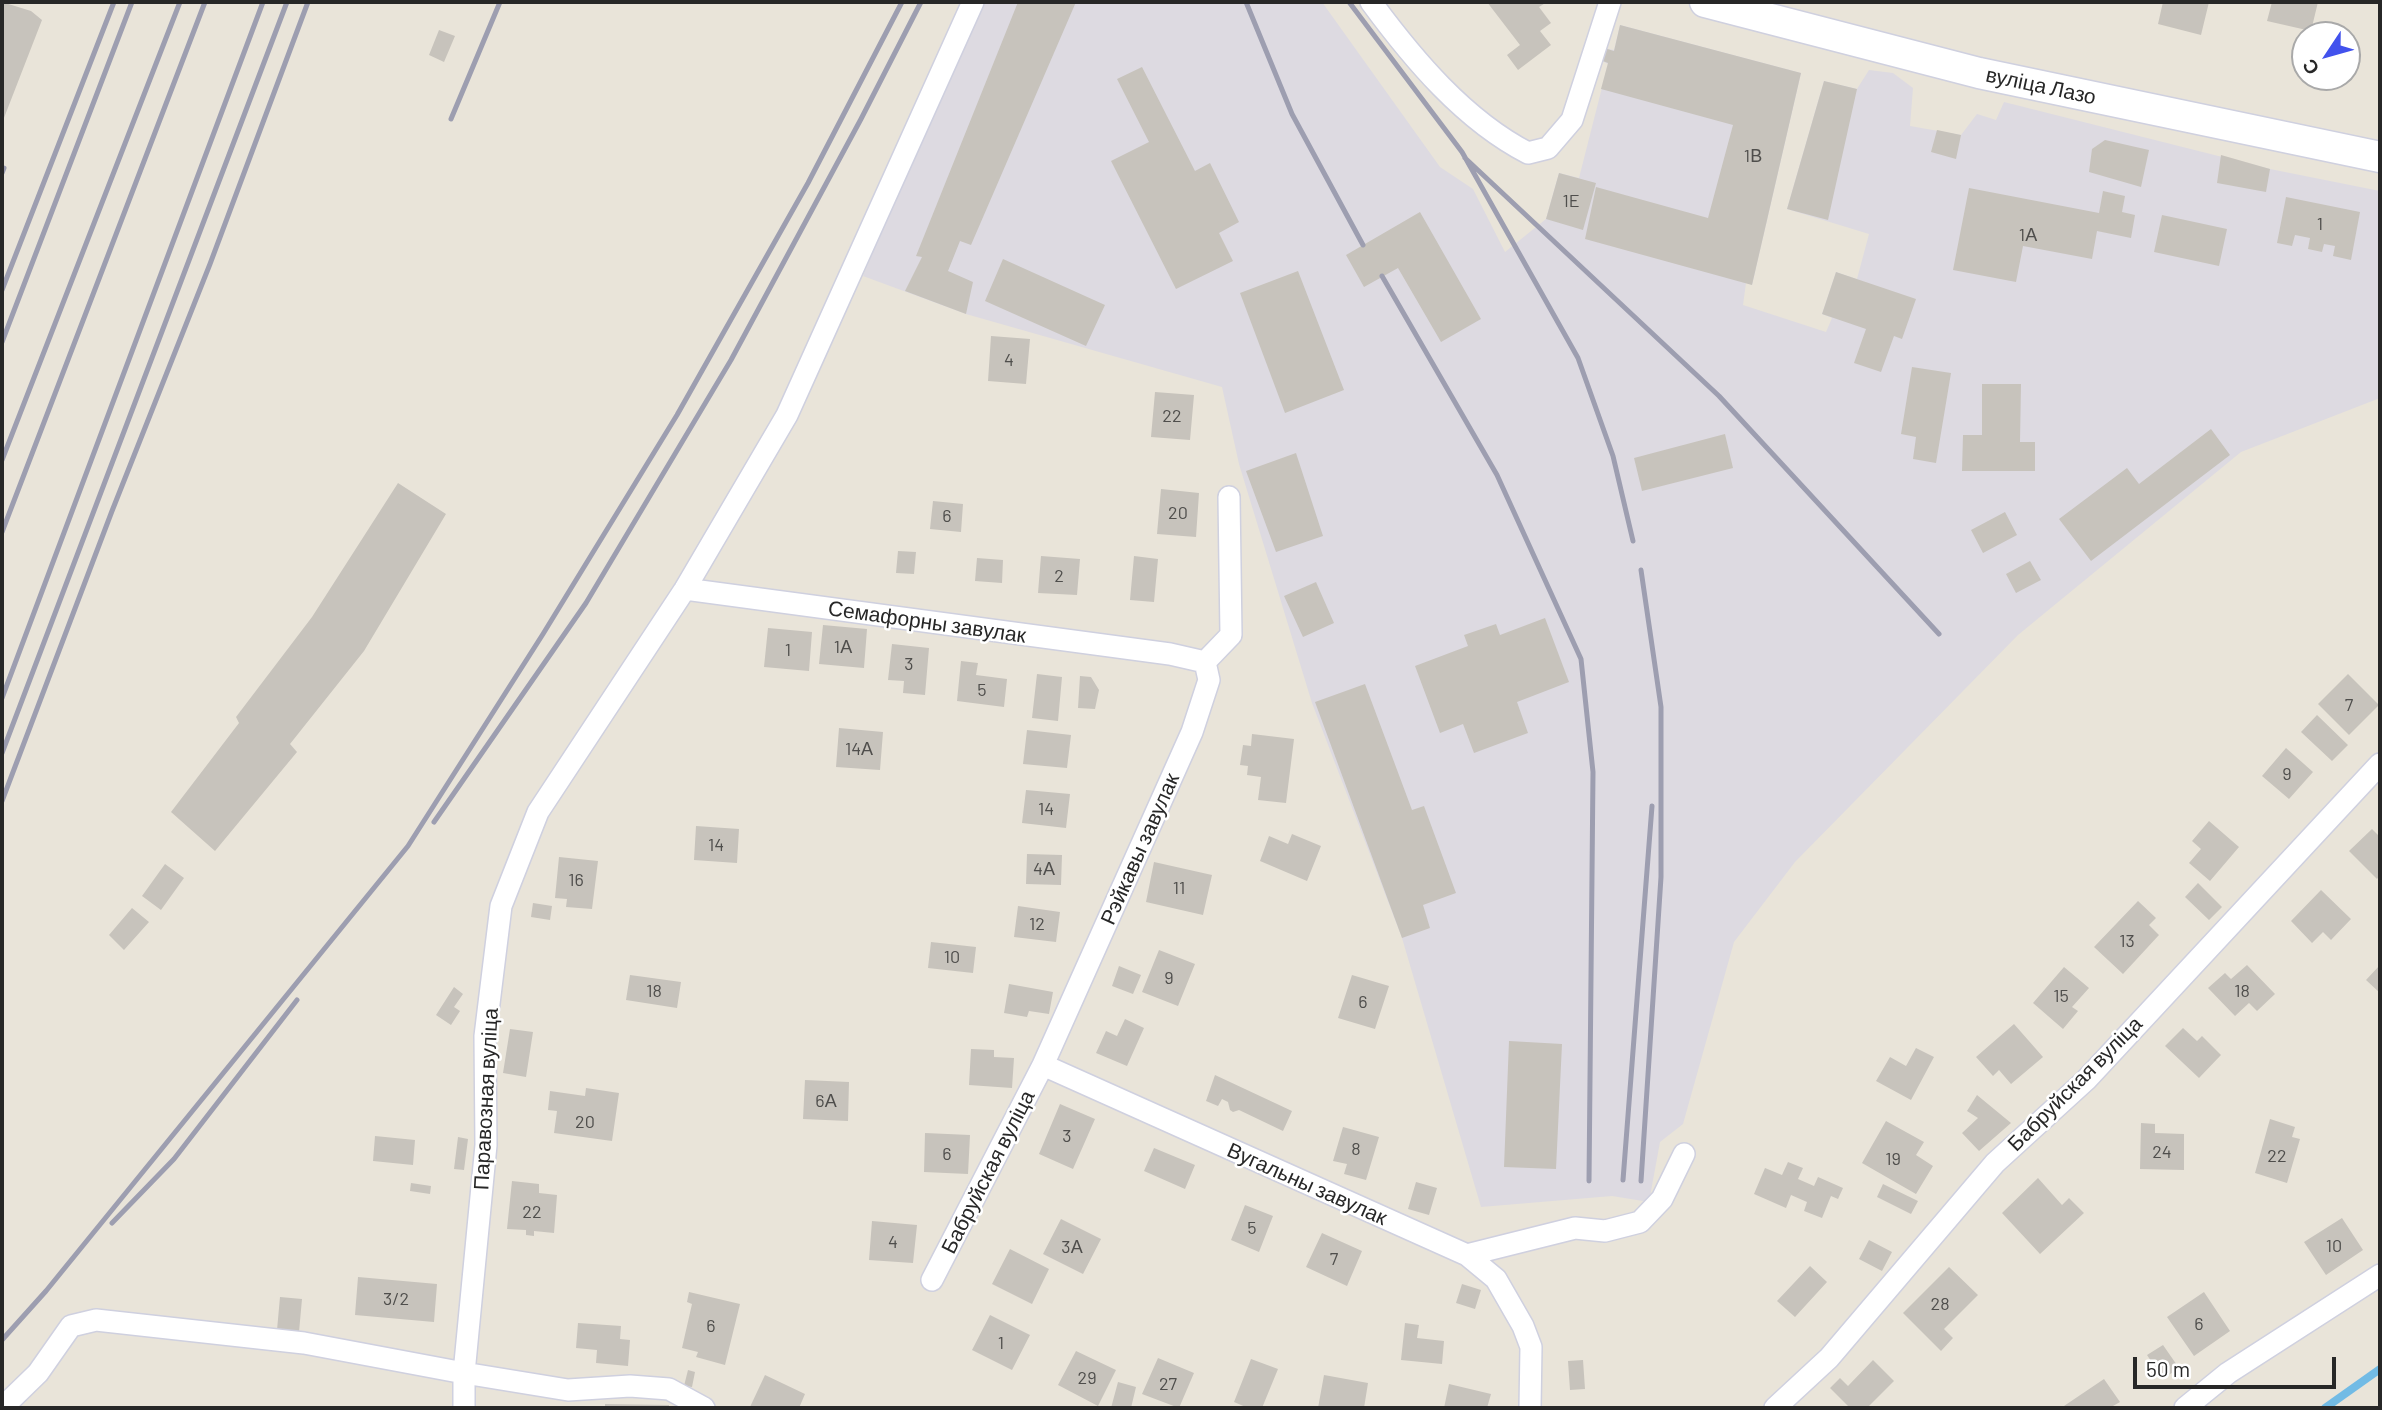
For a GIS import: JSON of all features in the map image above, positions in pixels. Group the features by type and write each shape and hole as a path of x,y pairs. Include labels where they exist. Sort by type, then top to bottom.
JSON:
{"main road":[{"name":"вуліца Лазо","path":"1705,2 1979,73 2380,157"}],"street":[{"name":"Паравозная вуліца","path":"464,1408 464,1373 486,1145 485,1036 501,906 538,812 685,589 788,415 973,2"},
{"path":"1371,2 1440,85 1501,139 1528,153 1548,148 1572,120 1610,2"},
{"path":"1205,662 1231,635 1229,497"},
{"name":"Семафорны завулак","path":"685,589 1170,654 1205,662"},
{"name":"Рэйкавы завулак","path":"1043,1065 1192,732 1209,680 1205,662"},
{"name":"Бабруйская вуліца","path":"1775,1408 1829,1358 1996,1163 2086,1080 2380,764"},
{"name":"Вугальны завулак","path":"1043,1065 1466,1255 1496,1279 1513,1305 1531,1347 1530,1408"},
{"name":"Бабруйская вуліца","path":"932,1280 1043,1065"},
{"path":"1466,1255 1575,1228 1605,1231 1640,1222 1662,1199 1684,1154"},
{"path":"2185,1408 2228,1373 2380,1275"},
{"path":"2,1408 38,1373 71,1326 96,1320 304,1343 568,1390 630,1386 669,1389 704,1408"}],"shaded area":[{"path":"984,2 1322,2 1440,167 1473,189 1505,252 1546,219 1559,173 1579,178 1608,64 1600,60 1604,48 1614,50 1620,25 1801,73 1752,285 1746,283 1743,305 1826,332 1832,318 1822,314 1836,272 1857,279 1869,234 1787,209 1824,81 1857,89 1869,70 1893,73 1913,88 1910,126 1961,135 1977,114 1996,120 2004,102 2270,169 2380,191 2380,398 2241,452 2018,635 1795,862 1734,942 1683,1124 1660,1142 1649,1202 1612,1196 1481,1207 1402,938 1312,703 1239,464 1222,387 966,314 863,276"}],"building":[{"path":"2,2 31,11 42,20 2,123"},
{"path":"1018,2 1076,2 971,245 960,241 948,271 973,282 966,314 905,291 922,257 916,256"},
{"path":"1487,2 1547,2 1539,7 1551,23 1540,31 1551,45 1518,70 1507,55 1520,45"},
{"path":"2163,2 2209,2 2201,35 2158,24"},
{"path":"2272,2 2318,2 2313,21 2291,21 2291,26 2267,21"},
{"path":"1620,25 1801,73 1752,285 1585,239 1596,187 1708,218 1733,125 1601,89 1608,63 1600,60 1604,48 1614,51"},
{"path":"439,30 455,36 444,62 429,55"},
{"path":"1142,67 1195,171 1210,163 1239,222 1219,233 1233,261 1176,289 1111,161 1149,142 1117,79"},
{"path":"1824,81 1857,89 1828,220 1787,209"},
{"path":"1937,130 1961,135 1956,159 1931,152"},
{"path":"2105,140 2149,150 2141,187 2089,172 2092,149"},
{"path":"2221,155 2270,169 2266,192 2217,183"},
{"path":"1559,173 1596,183 1583,230 1546,219"},
{"path":"1969,188 2099,213 2103,191 2125,196 2122,212 2135,215 2131,238 2097,231 2092,259 2023,246 2016,282 1953,270"},
{"path":"2286,197 2360,212 2351,260 2333,256 2335,246 2324,244 2322,252 2308,249 2310,238 2295,235 2292,246 2277,243"},
{"path":"1420,212 1481,319 1441,342 1398,268 1364,287 1346,255"},
{"path":"2162,215 2227,229 2219,266 2154,252"},
{"path":"1003,259 1105,305 1086,346 985,301"},
{"path":"1298,271 1344,390 1285,413 1240,293"},
{"path":"1836,272 1916,299 1902,339 1894,336 1881,372 1854,363 1866,329 1822,314"},
{"path":"991,336 1030,339 1026,384 988,381"},
{"path":"1912,367 1951,373 1936,463 1913,459 1916,437 1901,434"},
{"path":"1982,384 2021,384 2020,442 2035,442 2035,471 1962,471 1963,435 1982,435"},
{"path":"1155,392 1194,395 1190,440 1151,437"},
{"path":"2211,429 2230,455 2091,561 2059,519 2127,468 2139,484"},
{"path":"1725,434 1733,468 1642,491 1634,458"},
{"path":"1296,453 1323,536 1276,552 1246,471"},
{"path":"398,483 446,514 364,651 290,744 297,752 215,851 171,812 239,723 236,717 312,617"},
{"path":"1161,489 1199,493 1196,537 1157,534"},
{"path":"933,501 963,504 961,532 930,529"},
{"path":"2005,512 2017,535 1983,553 1971,530"},
{"path":"898,551 916,552 914,574 896,573"},
{"path":"1041,556 1080,559 1077,595 1038,593"},
{"path":"1134,556 1158,559 1154,602 1130,600"},
{"path":"977,558 1003,560 1002,583 975,581"},
{"path":"2030,561 2041,580 2016,593 2006,574"},
{"path":"1316,582 1334,623 1303,637 1284,596"},
{"path":"1545,618 1569,682 1517,702 1528,733 1474,753 1463,724 1440,733 1415,666 1468,646 1464,635 1496,624 1500,635"},
{"path":"823,625 867,629 864,668 819,664"},
{"path":"768,628 812,632 809,671 764,667"},
{"path":"892,644 929,648 925,695 903,693 904,681 888,680"},
{"path":"961,661 978,663 976,675 1007,679 1004,707 957,701"},
{"path":"1037,674 1062,677 1058,721 1032,718"},
{"path":"2348,674 2379,705 2349,735 2318,704"},
{"path":"1080,676 1091,677 1099,690 1095,709 1078,708"},
{"path":"1365,684 1412,810 1424,806 1456,893 1423,905 1430,928 1402,938 1315,702"},
{"path":"2317,715 2348,745 2332,761 2301,732"},
{"path":"839,728 883,732 880,770 836,767"},
{"path":"1027,730 1071,735 1067,768 1023,764"},
{"path":"1252,734 1294,739 1286,803 1258,800 1261,777 1247,775 1248,766 1240,765 1243,745 1251,746"},
{"path":"2286,748 2313,772 2289,799 2262,776"},
{"path":"1026,790 1070,794 1066,828 1022,823"},
{"path":"2209,821 2239,847 2210,881 2189,863 2201,849 2192,841"},
{"path":"696,826 739,829 737,863 694,860"},
{"path":"2372,829 2380,837 2380,875 2377,879 2349,851"},
{"path":"1292,834 1321,846 1307,881 1260,861 1269,836 1288,844"},
{"path":"1027,854 1062,855 1061,885 1026,884"},
{"path":"559,857 598,861 592,909 566,907 567,899 555,898"},
{"path":"1154,862 1212,875 1203,915 1146,902"},
{"path":"165,864 184,878 161,910 142,896"},
{"path":"2198,883 2222,907 2209,920 2185,897"},
{"path":"2321,890 2351,919 2331,940 2323,932 2312,943 2291,921"},
{"path":"2138,901 2156,918 2149,925 2159,935 2123,974 2094,947"},
{"path":"533,903 552,906 550,920 531,917"},
{"path":"1018,906 1060,912 1056,942 1014,937"},
{"path":"132,908 149,922 124,950 109,935"},
{"path":"931,942 976,947 973,973 928,968"},
{"path":"1159,950 1195,964 1178,1006 1142,992"},
{"path":"2247,965 2275,994 2257,1011 2249,1003 2235,1016 2208,988 2225,973 2231,979"},
{"path":"2380,965 2380,993 2366,980"},
{"path":"1119,966 1141,975 1133,994 1112,986"},
{"path":"2064,967 2089,988 2072,1007 2078,1011 2063,1029 2033,1003"},
{"path":"630,975 681,982 677,1008 626,1000"},
{"path":"1352,975 1389,986 1375,1029 1338,1018"},
{"path":"1009,984 1053,992 1049,1014 1029,1011 1027,1017 1004,1013"},
{"path":"454,987 463,994 454,1007 460,1011 451,1025 436,1015"},
{"path":"1125,1019 1144,1028 1127,1066 1096,1053 1106,1031 1117,1036"},
{"path":"2014,1024 2043,1057 2011,1084 1999,1070 1993,1076 1976,1057"},
{"path":"2183,1028 2197,1041 2202,1036 2221,1055 2199,1078 2165,1046"},
{"path":"510,1029 533,1032 526,1077 503,1073"},
{"path":"1509,1041 1562,1044 1556,1169 1504,1167"},
{"path":"1916,1048 1934,1057 1911,1100 1876,1081 1890,1057 1906,1066"},
{"path":"971,1049 994,1050 994,1057 1014,1058 1012,1088 969,1085"},
{"path":"1215,1075 1292,1111 1283,1131 1239,1110 1233,1112 1228,1102 1222,1099 1218,1106 1206,1101"},
{"path":"805,1080 849,1082 848,1121 803,1119"},
{"path":"586,1088 619,1093 612,1141 554,1133 557,1111 548,1110 550,1091 585,1096"},
{"path":"1977,1095 2011,1123 1979,1151 1962,1133 1978,1118 1967,1111"},
{"path":"1060,1104 1095,1119 1073,1169 1039,1154"},
{"path":"2270,1119 2295,1127 2292,1137 2300,1139 2287,1183 2255,1173"},
{"path":"1886,1121 1924,1142 1916,1155 1933,1166 1916,1194 1862,1163"},
{"path":"2141,1123 2155,1124 2155,1133 2184,1134 2184,1170 2140,1169"},
{"path":"1343,1127 1379,1137 1366,1180 1344,1174 1347,1164 1333,1161"},
{"path":"925,1133 970,1135 968,1174 924,1172"},
{"path":"375,1136 415,1140 413,1165 373,1161"},
{"path":"458,1137 468,1139 464,1170 454,1169"},
{"path":"1154,1148 1195,1165 1185,1189 1144,1171"},
{"path":"1788,1162 1803,1168 1798,1179 1814,1186 1818,1177 1843,1188 1838,1199 1831,1196 1822,1218 1804,1211 1807,1202 1791,1195 1786,1208 1754,1194 1765,1168 1782,1175"},
{"path":"2038,1178 2062,1205 2069,1198 2084,1213 2040,1254 2002,1213"},
{"path":"512,1181 539,1184 539,1193 557,1195 554,1233 534,1231 534,1236 526,1235 526,1230 507,1229"},
{"path":"1416,1182 1437,1188 1429,1215 1408,1209"},
{"path":"411,1183 431,1186 430,1194 410,1191"},
{"path":"1883,1184 1918,1201 1911,1214 1877,1197"},
{"path":"1245,1205 1273,1216 1259,1252 1231,1240"},
{"path":"2342,1218 2363,1250 2326,1275 2304,1242"},
{"path":"1061,1219 1101,1239 1083,1274 1043,1254"},
{"path":"872,1221 917,1225 913,1263 869,1260"},
{"path":"1322,1233 1362,1251 1347,1286 1306,1267"},
{"path":"1869,1240 1892,1252 1882,1271 1859,1259"},
{"path":"1010,1249 1049,1269 1032,1304 992,1284"},
{"path":"1810,1266 1827,1282 1795,1317 1777,1301"},
{"path":"1949,1267 1978,1295 1944,1329 1953,1338 1941,1351 1903,1313"},
{"path":"358,1277 437,1284 434,1322 355,1315"},
{"path":"1462,1284 1481,1290 1475,1309 1456,1303"},
{"path":"689,1292 740,1304 725,1365 696,1357 698,1352 682,1348 692,1304 687,1302"},
{"path":"2204,1292 2230,1331 2194,1356 2167,1317"},
{"path":"280,1297 302,1299 299,1332 277,1330"},
{"path":"990,1315 1030,1335 1012,1370 972,1350"},
{"path":"578,1323 621,1326 620,1339 630,1340 628,1366 596,1363 597,1350 576,1348"},
{"path":"1405,1323 1419,1325 1417,1338 1444,1341 1442,1364 1401,1360"},
{"path":"2163,1345 2179,1368 2163,1379 2147,1355"},
{"path":"1076,1351 1116,1370 1098,1406 1058,1385"},
{"path":"1158,1358 1194,1373 1179,1408 1142,1394"},
{"path":"1251,1359 1278,1369 1262,1408 1248,1408 1234,1402"},
{"path":"1583,1360 1585,1389 1570,1390 1568,1361"},
{"path":"1873,1360 1894,1381 1867,1408 1850,1408 1830,1388 1840,1378 1848,1386"},
{"path":"688,1370 695,1372 692,1387 684,1386"},
{"path":"765,1375 805,1394 799,1408 750,1407"},
{"path":"1324,1375 1368,1383 1364,1408 1318,1408"},
{"path":"2104,1379 2120,1402 2113,1406 2114,1408 2061,1408"},
{"path":"1118,1382 1136,1387 1131,1408 1111,1408"},
{"path":"1449,1384 1491,1394 1487,1408 1444,1408"},
{"path":"605,1404 669,1405 669,1408 605,1408"}],"waterway":[{"path":"2325,1408 2380,1369"}],"railway":[{"path":"2,290 114,2"},
{"path":"2,342 132,2"},
{"path":"2,460 180,2"},
{"path":"2,532 205,2"},
{"path":"2,698 263,2"},
{"path":"2,753 287,2"},
{"path":"2,801 112,511 210,264 308,2"},
{"path":"451,119 500,2"},
{"path":"2,1340 46,1291 408,846 543,634 677,415 808,183 902,2"},
{"path":"434,822 586,603 731,360 921,2"},
{"path":"1246,2 1292,114 1363,245"},
{"path":"1349,2 1462,152 1578,358 1613,456 1633,541"},
{"path":"1465,158 1719,396 1939,634"},
{"path":"2,173 4,168"},
{"path":"1382,276 1497,475 1581,659 1593,772 1589,1181"},
{"path":"1641,570 1661,707 1661,877 1641,1181"},
{"path":"1623,1180 1652,806"},
{"path":"112,1223 174,1159 297,1000"}]}
